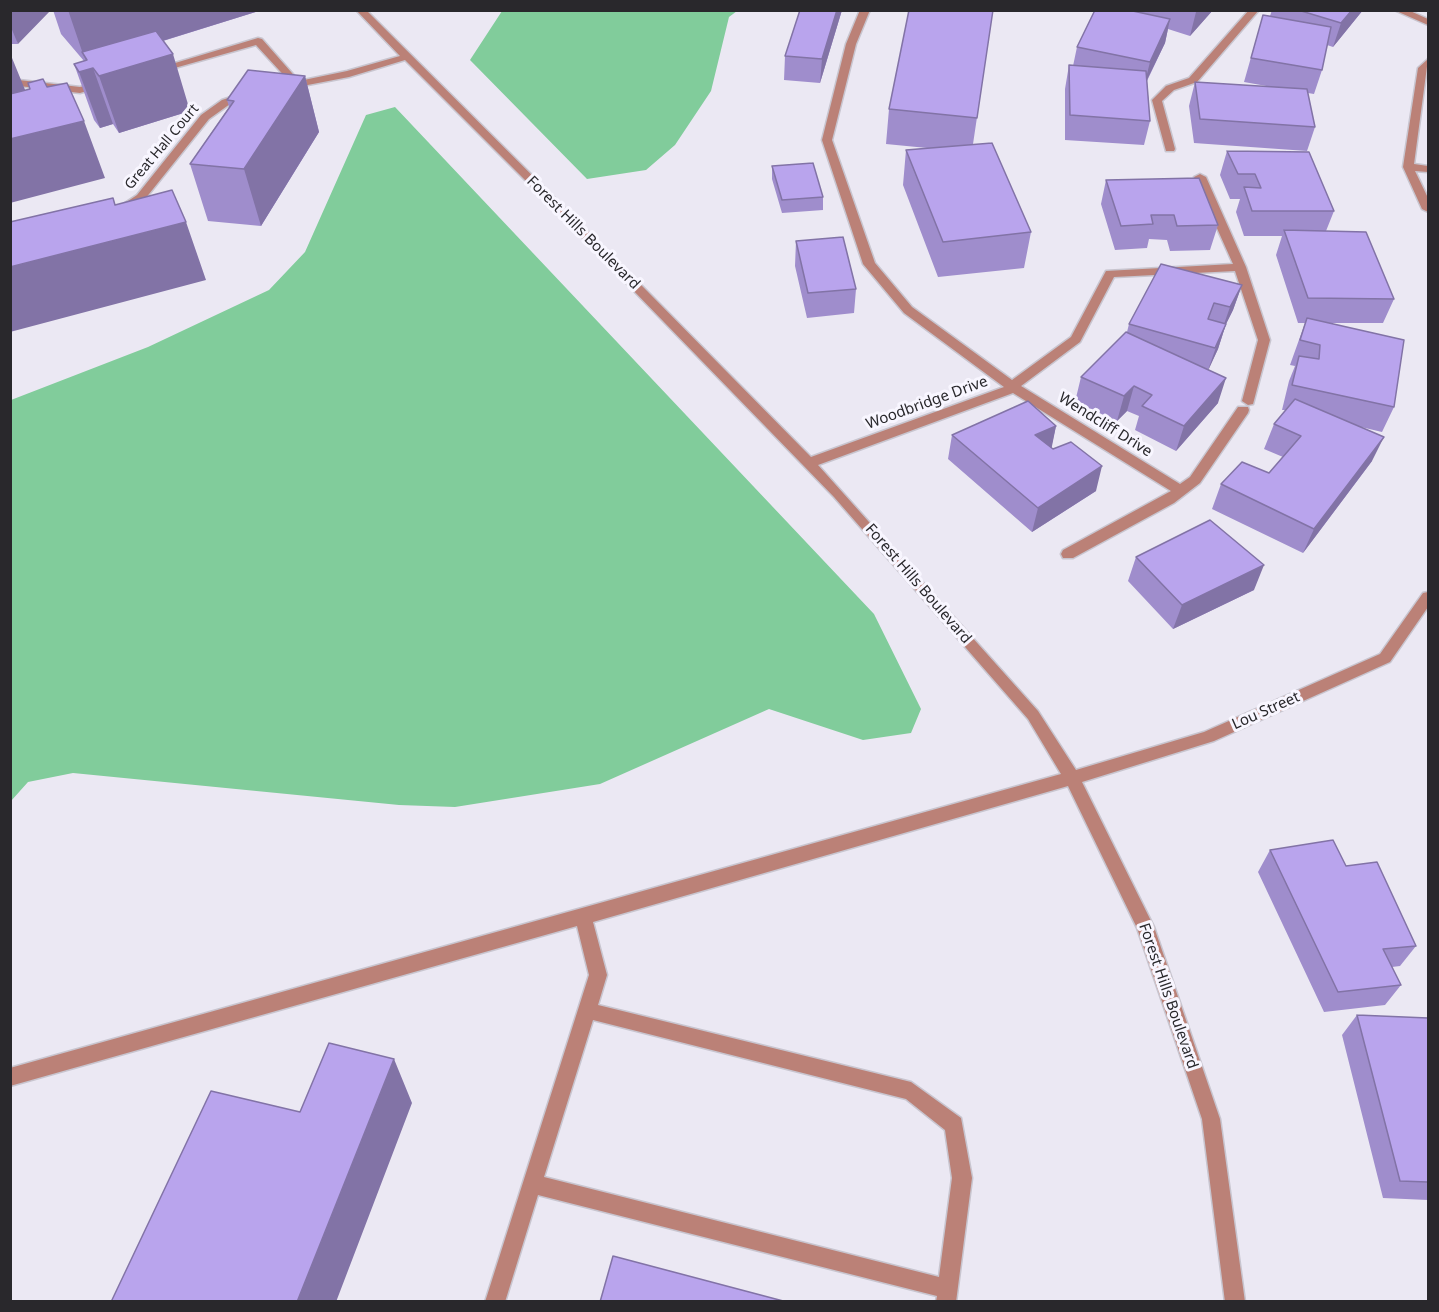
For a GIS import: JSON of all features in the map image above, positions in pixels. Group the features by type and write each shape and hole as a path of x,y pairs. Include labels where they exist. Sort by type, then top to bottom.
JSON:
{"street":[{"name":"Forest Hills Boulevard","path":"360,10 565,214 839,494 1033,715 1072,778 1145,927 1211,1119 1235,1302"},
{"name":"Wendcliff Drive","path":"865,10 851,44 827,140 869,264 908,310 1012,387 1181,490"},
{"path":"1170,149 1157,100 1170,88 1193,80 1255,10"},
{"path":"1398,10 1428,22"},
{"path":"144,74 258,41 297,84"},
{"path":"276,88 349,74 406,57"},
{"path":"1428,62 1423,68 1408,166 1428,209"},
{"path":"10,82 80,90 111,83"},
{"name":"Great Hall Court","path":"117,212 131,206 141,197 205,117 226,102 255,92"},
{"path":"1408,166 1428,169"},
{"path":"1068,554 1169,500 1195,480 1246,405 1264,340 1239,267 1200,177"},
{"name":"Woodbridge Drive","path":"809,463 1004,393 1076,339 1110,274 1239,267"},
{"name":"Lou Street","path":"10,1077 583,917 1208,737 1384,658 1428,597"},
{"path":"495,1302 598,975 583,917"},
{"path":"532,1184 947,1295 962,1178 954,1125 911,1090 586,1010"}],"green space":[{"path":"502,11 737,11 729,17 711,91 675,145 646,170 587,179 470,60"},
{"path":"395,107 874,614 921,709 911,733 863,740 769,709 600,784 455,807 399,805 73,773 28,782 11,801 11,400 148,347 269,290 305,252 366,115"}],"building":[{"path":"800,10 837,10 822,59 785,56"},
{"path":"909,10 993,10 977,118 889,109"},
{"path":"1095,10 1128,10 1170,19 1150,62 1077,47"},
{"path":"1298,10 1352,10 1341,23"},
{"path":"1263,15 1331,27 1322,70 1251,58"},
{"path":"156,31 173,54 99,76 93,68 79,72 74,64 87,60 82,52"},
{"path":"1069,65 1146,71 1150,121 1070,115"},
{"path":"248,70 305,76 244,169 190,164 234,101 227,100"},
{"path":"43,79 47,87 67,83 84,121 10,139 10,94 30,89 28,83"},
{"path":"1195,82 1307,89 1315,127 1200,119"},
{"path":"992,143 1031,232 943,242 906,150"},
{"path":"1227,151 1309,152 1334,211 1252,211 1244,187 1261,188 1255,174 1238,174"},
{"path":"813,163 823,197 782,200 772,166"},
{"path":"1199,178 1218,225 1177,226 1174,215 1151,215 1153,224 1121,226 1106,180"},
{"path":"172,190 186,222 10,267 10,222 113,198 115,205"},
{"path":"1284,230 1366,232 1394,299 1308,298"},
{"path":"843,237 856,289 808,293 796,241"},
{"path":"1161,264 1242,285 1230,307 1214,303 1208,319 1226,324 1215,348 1129,324"},
{"path":"1307,318 1404,340 1394,407 1292,385 1299,356 1319,359 1320,345 1300,340"},
{"path":"1126,332 1226,378 1184,426 1142,406 1152,395 1134,386 1124,396 1081,377"},
{"path":"1295,399 1384,437 1314,529 1221,484 1242,462 1269,473 1301,436 1274,424"},
{"path":"1028,401 1056,426 1035,435 1053,449 1071,442 1102,466 1038,508 952,435"},
{"path":"1210,520 1264,565 1182,605 1136,557"},
{"path":"1333,840 1346,866 1377,862 1416,946 1383,949 1401,985 1338,992 1270,850"},
{"path":"1357,1015 1428,1018 1428,1182 1400,1181"},
{"path":"329,1043 394,1059 297,1302 111,1302 211,1091 300,1112"},
{"path":"613,1256 787,1302 600,1302"}]}
